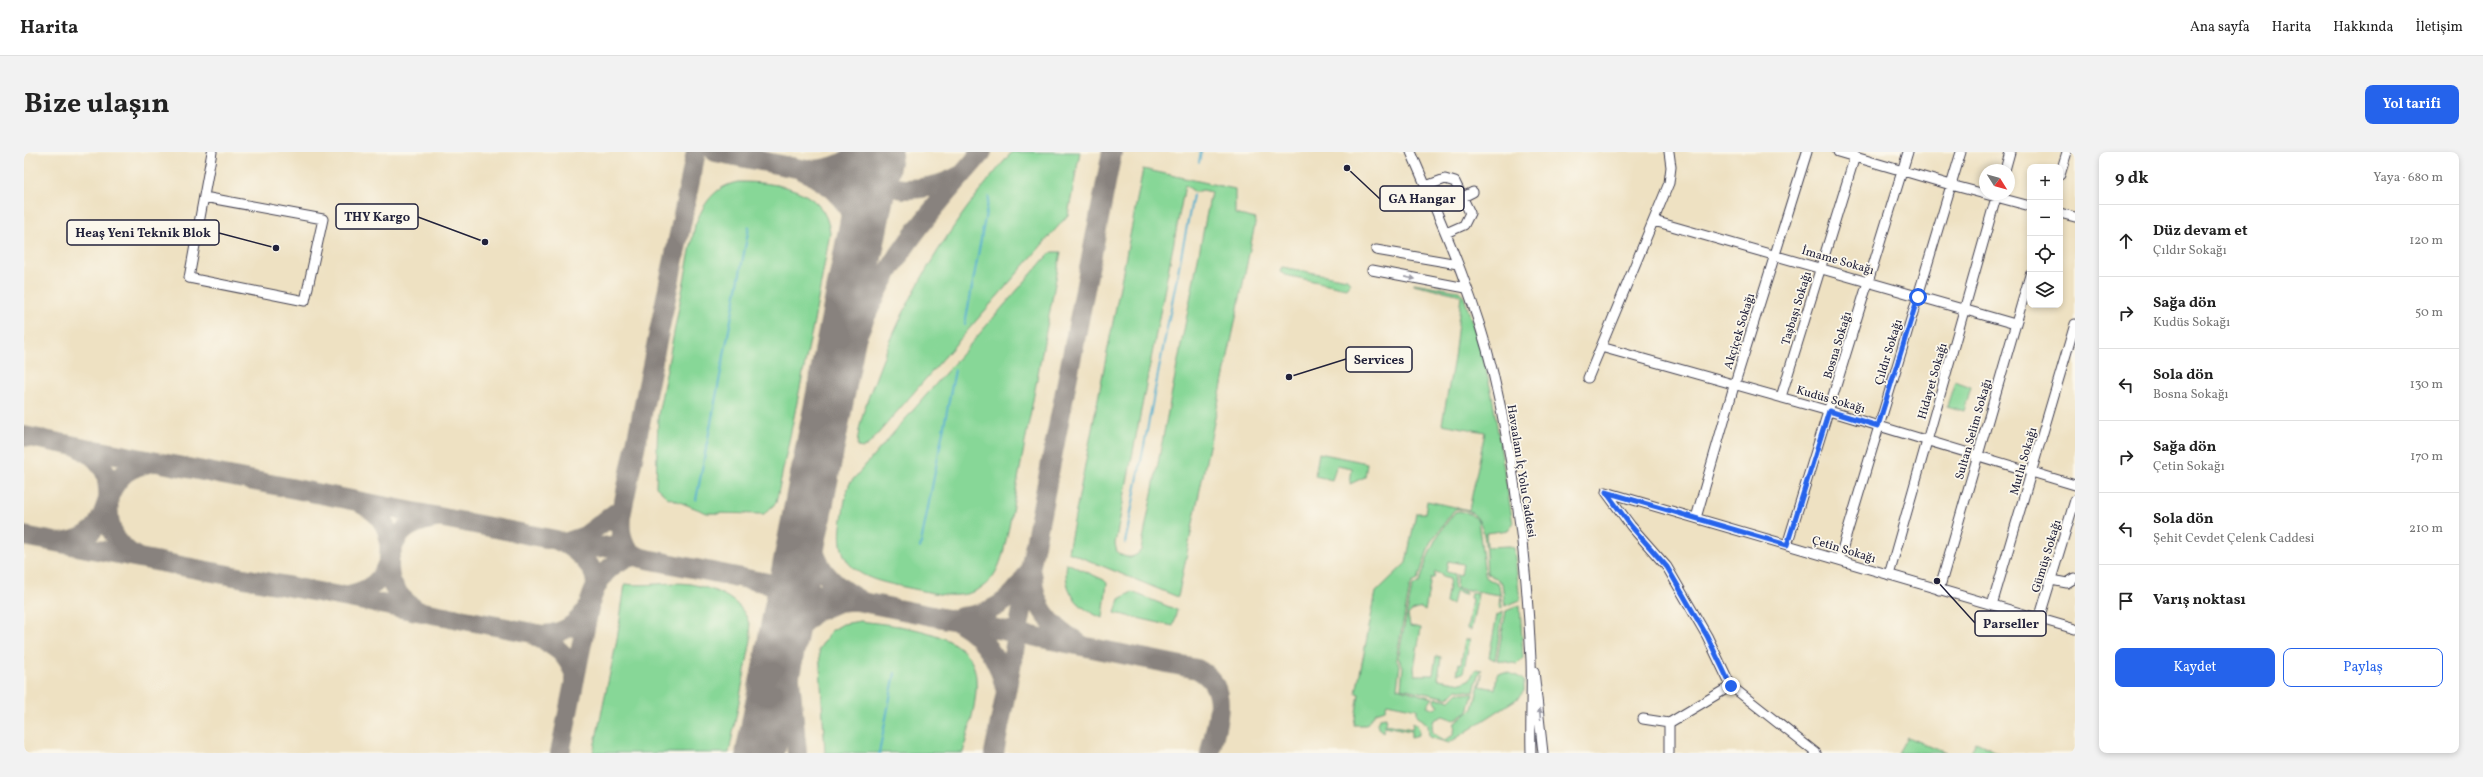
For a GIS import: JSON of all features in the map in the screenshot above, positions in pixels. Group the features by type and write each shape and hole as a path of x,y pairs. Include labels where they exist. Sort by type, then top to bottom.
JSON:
{"street":[{"path":"204,197 323,219 305,300 189,278 212,152"},
{"name":"Havaalanı İç Yolu Caddesi","path":"1411,152 1458,264 1489,358 1504,427 1519,519 1531,662 1531,753"},
{"path":"1588,378 1654,221 1671,174 1669,152"},
{"name":"Akçiçek Sokağı","path":"1696,518 1734,386 1807,152"},
{"path":"1838,152 1979,192"},
{"name":"Bosna Sokağı","path":"1787,545 1908,152"},
{"name":"Çıldır Sokağı","path":"1839,560 1961,152"},
{"path":"2007,164 2010,152"},
{"path":"2063,165 2067,152"},
{"name":"Taşbaşı Sokağı","path":"1781,397 1855,156"},
{"path":"1426,186 1449,179 1456,182 1470,213 1469,218 1464,225 1446,233"},
{"path":"1463,197 1473,192"},
{"name":"Hidayet Sokağı","path":"1889,575 1996,200"},
{"path":"2010,200 2027,205"},
{"path":"2063,214 2075,217"},
{"name":"İmame Sokağı","path":"1654,221 1775,254 1918,297 2015,324"},
{"path":"1376,250 1458,264"},
{"path":"1372,270 1466,288"},
{"name":"Sultan Selim Sokağı","path":"1939,590 2027,285"},
{"name":"Mutlu Sokağı","path":"1992,604 2075,324"},
{"name":"Kudüs Sokağı","path":"1602,347 1734,386 1781,397 1829,411 2075,485"},
{"name":"Çetin Sokağı","path":"1731,686 1707,636 1667,567 1631,526 1606,492 2075,629"},
{"name":"Gümüş Sokağı","path":"2039,619 2075,500"},
{"path":"2051,580 2067,583 2075,578"},
{"name":"Havaalanı İç Yolu Caddesi","path":"1531,662 1536,676 1543,753"},
{"path":"1643,719 1670,723 1731,686 1816,753"},
{"path":"1669,753 1670,723"}],"green space":[{"path":"1012,152 1080,152 1068,215 869,444 864,448 857,447 863,412 901,317 916,288 950,232 969,205"},
{"path":"1143,169 1235,189 1235,214 1256,219 1178,597 1068,552","holes":["1185,185 1195,192 1203,190 1211,192 1141,550 1136,555 1127,557 1117,552 1115,544"]},
{"path":"738,182 752,182 782,186 809,197 819,206 826,218 830,233 815,316 776,503 764,514 707,513 667,497 656,487 658,415 695,225 706,203 716,192 729,184"},
{"path":"1053,252 1061,252 1009,527 1002,558 995,573 985,585 977,590 968,594 951,595 898,586 870,578 858,572 849,563 843,552 840,538 845,501 850,483 1046,257"},
{"path":"1282,267 1347,279 1350,283 1346,288 1285,275 1280,272"},
{"path":"1413,284 1459,291 1464,297 1482,353 1492,395 1513,524 1509,530 1486,533 1487,547 1510,546 1514,548 1520,600 1505,606 1502,583 1487,573 1484,537 1478,520 1473,514 1465,510 1454,510 1430,543 1418,580 1412,583 1410,587 1396,659 1400,665 1397,688 1433,698 1427,706 1436,709 1439,705 1434,702 1435,698 1450,700 1458,692 1473,694 1468,711 1454,720 1443,716 1434,720 1432,726 1433,733 1444,740 1454,735 1455,722 1473,709 1482,673 1480,686 1495,689 1497,674 1507,673 1519,677 1524,681 1524,691 1518,698 1449,743 1429,737 1428,725 1417,715 1417,709 1387,703 1385,709 1376,712 1366,725 1354,725 1359,694 1356,693 1376,592 1406,563 1416,513 1425,513 1427,501 1469,510 1485,432 1442,424 1454,358 1461,296"},
{"path":"1955,381 1971,387 1964,411 1947,406"},
{"path":"1319,453 1367,463 1365,477 1350,484 1352,468 1337,465 1332,480 1315,476"},
{"path":"1460,511 1470,514 1478,520 1485,574 1487,578 1499,585 1502,608 1499,607 1500,595 1456,588 1457,574 1461,575 1463,564 1448,561 1446,572 1455,574 1453,588 1466,592 1466,594 1455,592 1452,604 1446,603 1450,579 1442,577 1442,574 1435,572 1434,578 1431,578 1425,611 1421,608 1412,611 1408,615 1410,626 1421,628 1414,668 1415,675 1433,675 1436,656 1441,657 1438,679 1462,683 1470,679 1476,669 1482,670 1478,675 1474,692 1457,689 1448,698 1401,688 1403,666 1398,658 1412,587 1420,582 1430,552 1437,537 1455,512"},
{"path":"1067,563 1104,580 1107,583 1103,618 1086,610 1074,598 1067,582"},
{"path":"625,584 690,584 713,590 724,595 741,608 750,628 751,640 729,753 593,753 617,640"},
{"path":"1132,592 1177,610 1173,626 1115,613 1119,599"},
{"path":"1471,593 1478,594 1471,630 1467,629 1472,599 1470,598"},
{"path":"1520,605 1523,658 1517,664 1497,660 1506,611"},
{"path":"1503,612 1495,660 1489,657 1497,615"},
{"path":"860,621 893,625 931,633 948,640 962,650 972,662 976,678 976,697 963,753 825,753 819,649 831,631 843,624"},
{"path":"1465,639 1470,640 1463,673 1457,674 1459,663 1461,664"},
{"path":"1386,717 1385,724 1412,729 1413,722 1419,728 1419,735 1411,737 1411,731 1384,726 1383,732 1378,728 1377,723 1380,718"},
{"path":"1907,737 1946,753 1898,753"},
{"path":"1976,742 1999,753 1970,753"}],"waterway":[{"path":"1199,162 1201,152"},
{"path":"1125,543 1193,195"},
{"path":"965,324 989,197"},
{"path":"696,500 749,227"},
{"path":"920,548 955,370"},
{"path":"879,753 895,673"}],"taxiway":[{"path":"696,152 621,516 622,536 626,547 630,552 642,558 1197,669 1208,677 1215,686 1218,696 1218,718 1210,753"},
{"path":"715,152 903,189 932,186 959,176"},
{"path":"845,321 854,274 856,253 856,234 852,216 842,199 826,184 802,170 818,170 833,167 847,161 860,152"},
{"path":"827,414 863,322 890,269 922,223 982,152"},
{"path":"994,753 1112,152"},
{"path":"877,155 879,175 887,186"},
{"path":"24,436 556,540 576,552 588,563 595,577 596,584 585,612 574,624 560,632 543,635 24,536"},
{"path":"82,449 98,460 105,473 108,487 109,516 112,531 120,544 137,557"},
{"path":"62,543 79,539 91,532 98,524 116,483 125,473 132,469 154,462"},
{"path":"360,503 371,509 380,518 387,530 390,575 393,586 402,598 418,611"},
{"path":"565,543 585,536 622,508"},
{"path":"342,596 362,591 374,584 383,574 393,546 400,534 414,524 436,518"},
{"path":"782,642 815,612 838,602 860,600 837,585 821,567 812,546 806,518"},
{"path":"566,544 592,548 611,546 634,556"},
{"path":"560,753 590,603 596,587 610,567 634,556"},
{"path":"961,617 981,613 999,605 1014,593 1026,576"},
{"path":"1033,577 1036,597 1046,615 1059,629 1076,641"},
{"path":"788,609 790,679 797,753"},
{"path":"960,623 977,636 990,651 999,668 1005,688"},
{"path":"534,635 559,650 567,660 575,675"}],"runway":[{"path":"760,753 878,152"}],"place":[{"name":"GA Hangar","path":"1347,168"},
{"name":"THY Kargo","path":"485,242"},
{"name":"Heaş Yeni Teknik Blok","path":"276,248"},
{"name":"Services","path":"1289,377"},
{"name":"Parseller","path":"1937,581"}],"route":[{"path":"1731,686 1707,636 1667,567 1631,526 1606,492 1787,545 1829,411 1878,426 1918,297"}]}
